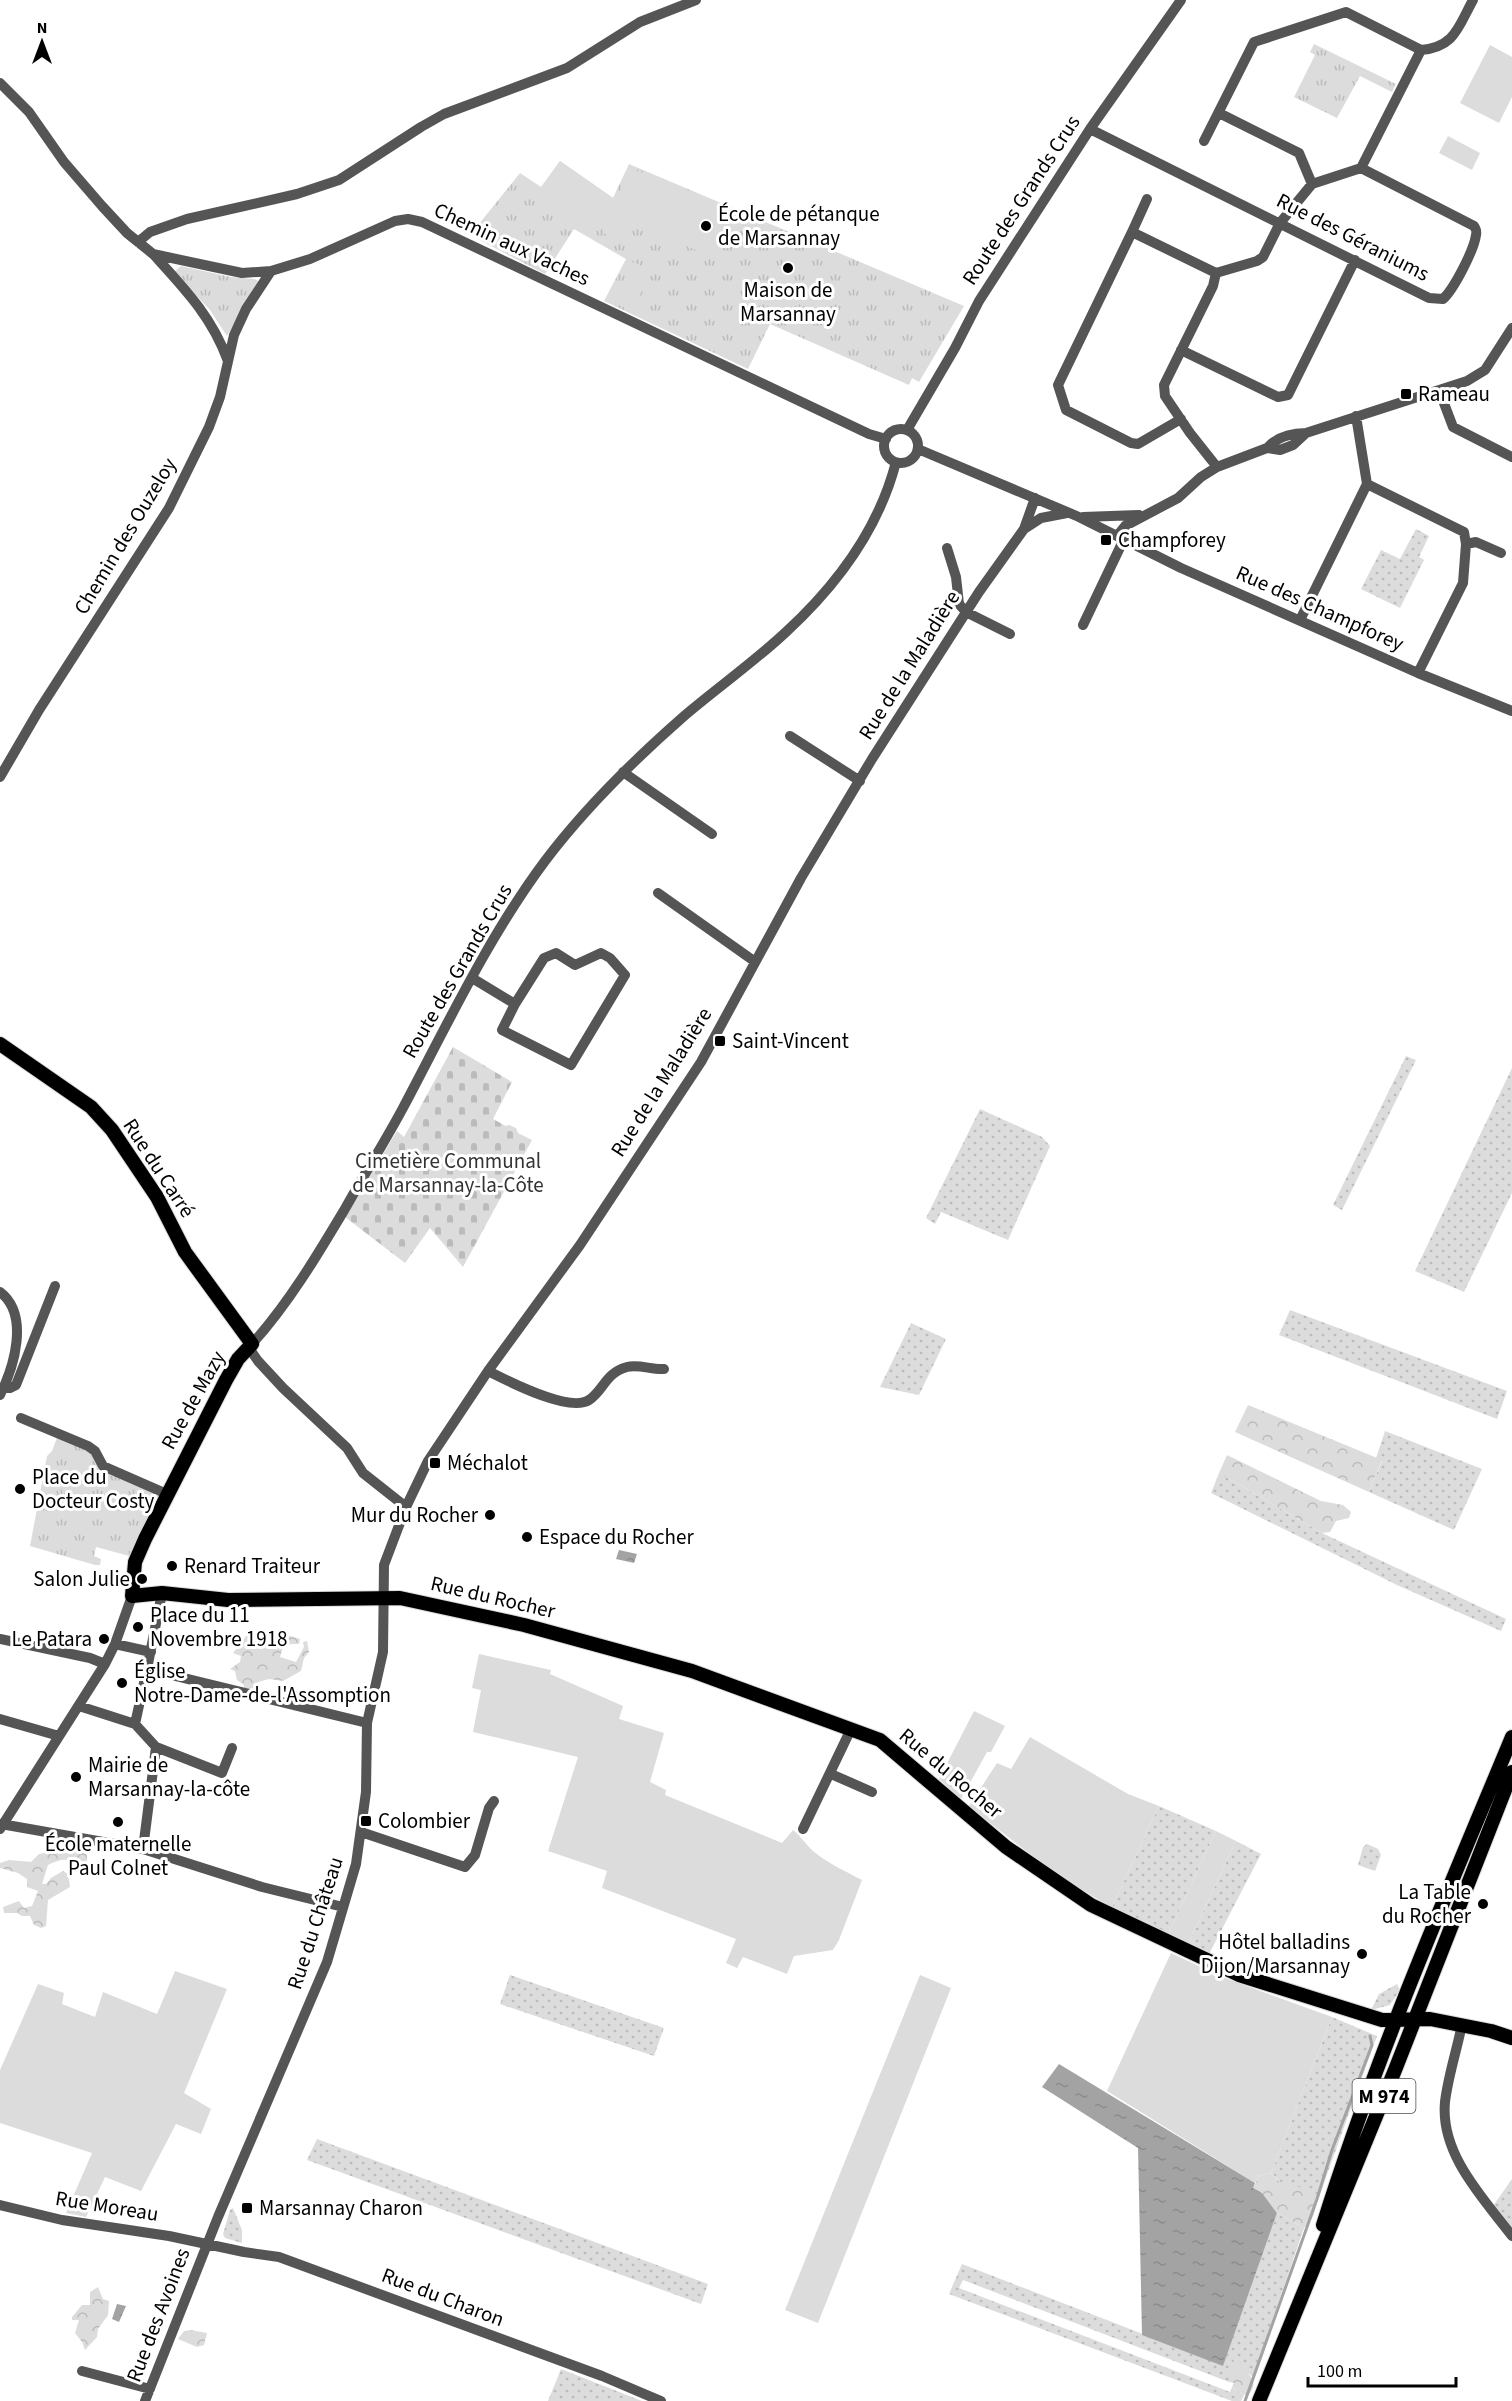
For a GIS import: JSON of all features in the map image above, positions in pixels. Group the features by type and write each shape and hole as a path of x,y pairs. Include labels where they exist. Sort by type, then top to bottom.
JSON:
{"main road":[{"name":"Rue du Carré","path":"0,1044 91,1107 112,1130 157,1197 184,1252 251,1346"},
{"name":"Rue de Mazy","path":"132,1596 135,1562 167,1494 226,1380 238,1359 251,1346"},
{"path":"132,1596 162,1593"},
{"name":"Rue du Rocher","path":"162,1593 228,1600 400,1598 508,1621 692,1671 880,1740 1006,1846 1091,1905 1239,1975 1382,2020 1430,2019 1462,2024 1512,2038"},
{"name":"M 974","path":"1294,2315 1341,2167 1396,2020 1512,1737"},
{"name":"M 974","path":"1259,2401 1512,1772"}],"street":[{"path":"138,242 150,232 188,219 297,194 339,180 444,114 567,68 640,22 696,0"},
{"name":"Route des Grands Crus","path":"907,430 980,301 1090,129 1181,0"},
{"path":"1204,141 1254,42 1346,12 1421,50 1439,47 1452,39 1473,0"},
{"path":"1132,232 1216,273 1257,261 1263,257 1280,223 1312,184 1361,168 1421,50"},
{"name":"Chemin aux Vaches","path":"0,83 29,112 64,162 102,206 153,254 242,273 271,271 310,259 395,221 408,219 422,222 753,380 869,434 886,439"},
{"path":"1218,113 1299,153 1312,184"},
{"name":"Rue des Géraniums","path":"1090,129 1429,298 1443,299 1449,293 1476,235 1474,226 1361,168"},
{"path":"1147,199 1058,389 1066,410 1131,443 1144,442 1181,419"},
{"path":"153,254 210,320 228,362"},
{"path":"1181,350 1278,397 1288,394 1355,260"},
{"name":"Chemin des Ouzeloy","path":"0,777 39,710 169,508 209,427 220,397 234,335 246,309 271,271"},
{"path":"1216,273 1213,286 1164,385 1165,396 1217,466"},
{"path":"1083,625 1116,536 1125,526 1178,498 1217,466 1267,448 1280,450 1293,445 1306,433 1467,381 1485,370 1512,328"},
{"path":"1439,390 1453,427 1512,457"},
{"path":"1300,620 1367,484 1356,416"},
{"path":"894,430 907,430 917,439 918,449 912,459 902,463 896,462 886,452 886,439 894,430"},
{"name":"Rue des Champforey","path":"918,449 1079,517 1182,568 1418,673 1510,707"},
{"name":"Route des Grands Crus","path":"251,1346 266,1329 329,1236 402,1111 496,934 545,861 623,772 686,715 786,633 813,605 845,566 869,530 881,508 896,462"},
{"path":"1367,484 1464,532 1466,544 1463,584 1418,673"},
{"path":"1039,500 1041,518"},
{"name":"Rue de la Maladière","path":"384,1597 382,1575 384,1565 405,1507 428,1461 488,1371 580,1245 701,1062 801,878 966,612 1024,529 1039,500"},
{"name":"Rue de la Maladière","path":"1024,529 1041,518 1067,513"},
{"path":"1079,517 1147,514"},
{"path":"1108,517 1116,536"},
{"path":"1466,544 1476,542 1501,553"},
{"path":"947,548 956,577 959,604 966,612 1010,634"},
{"path":"790,736 860,781"},
{"path":"623,772 712,834"},
{"path":"658,893 754,961"},
{"path":"556,953 575,965 601,953 610,958 625,975 571,1065 502,1030 515,1004 544,958 556,953"},
{"path":"472,978 515,1004"},
{"path":"2,1391 16,1384 55,1287"},
{"path":"0,1292 12,1306 16,1327 14,1364 2,1391"},
{"path":"251,1346 258,1361 283,1388 347,1448 363,1473 405,1507"},
{"path":"488,1371 527,1390 579,1403 589,1400 605,1379 625,1367 664,1369"},
{"path":"21,1418 88,1446 95,1451 103,1466 167,1494"},
{"path":"135,1724 162,1593"},
{"name":"Rue de Mazy","path":"1,1826 105,1664 115,1644 132,1596"},
{"name":"Rue du Château","path":"207,2243 327,1962 356,1864 366,1792 367,1723 383,1652 384,1597"},
{"path":"0,1639 90,1658 105,1664"},
{"path":"115,1644 151,1652"},
{"path":"147,1669 367,1723"},
{"path":"79,1706 135,1724 156,1748 222,1773 232,1748"},
{"path":"0,1719 59,1736"},
{"path":"803,1829 851,1729"},
{"path":"143,1849 156,1748"},
{"path":"831,1774 872,1792"},
{"path":"361,1832 465,1867 475,1855 489,1808 494,1801"},
{"path":"1,1826 143,1849 262,1887 343,1908"},
{"path":"1462,2024 1445,2100 1447,2134 1469,2178 1512,2236"},
{"name":"Rue Moreau","path":"0,2205 62,2220 207,2243"},
{"name":"Rue des Avoines","path":"145,2401 207,2243"},
{"name":"Rue du Charon","path":"207,2243 279,2257 602,2376 662,2401"},
{"path":"82,2371 150,2389"}],"green space":[{"path":"1314,44 1396,84 1392,92 1360,76 1337,118 1294,97 1315,55 1310,52"},
{"path":"1490,45 1512,57 1512,97 1499,123 1460,103"},
{"path":"1448,136 1480,153 1472,170 1439,153"},
{"path":"560,161 613,198 629,164 964,306 919,382 912,378 909,385 770,324 748,369 604,301 626,259 574,229 545,274 470,235 520,173 541,187"},
{"path":"560,161 613,198 591,229 538,192"},
{"path":"630,168 728,206 709,255 627,223 620,240 603,233"},
{"path":"633,262 652,271 632,311 612,302"},
{"path":"181,266 258,281 227,336 210,310 174,272"},
{"path":"1416,529 1429,536 1419,557 1424,560 1400,608 1361,589 1381,550 1400,559"},
{"name":"Cimetière Communal de Marsannay-la-Côte","path":"453,1047 512,1082 493,1119 516,1128 518,1133 532,1140 463,1267 430,1228 405,1263 345,1217 397,1131 404,1137"},
{"path":"1406,1056 1416,1060 1342,1210 1333,1205"},
{"path":"1512,1068 1512,1193 1464,1292 1415,1271"},
{"path":"980,1109 1042,1137 1050,1146 1008,1240 941,1212 935,1224 926,1218"},
{"path":"1290,1310 1507,1391 1497,1419 1279,1335"},
{"path":"911,1323 946,1339 919,1395 880,1387"},
{"path":"1248,1405 1382,1460 1369,1492 1235,1432"},
{"path":"1385,1431 1482,1469 1454,1530 1369,1492 1382,1461 1376,1458"},
{"path":"58,1435 91,1451 101,1468 161,1493 133,1557 96,1547 94,1556 101,1559 100,1565 95,1565 30,1546 47,1456 52,1451"},
{"path":"1227,1455 1321,1501 1343,1505 1351,1512 1349,1518 1336,1521 1330,1532 1322,1533 1219,1473"},
{"path":"1219,1473 1322,1533 1506,1619 1501,1631 1397,1585 1211,1493"},
{"path":"247,1635 255,1641 268,1641 270,1649 278,1639 290,1636 300,1639 299,1644 283,1647 280,1657 296,1662 304,1647 303,1642 307,1641 309,1652 304,1658 301,1671 283,1681 269,1679 255,1683 252,1690 244,1688 244,1685 237,1680 235,1671 230,1669 240,1662 241,1656 233,1653"},
{"path":"479,1654 551,1670 550,1674 623,1706 619,1719 664,1733 650,1782 666,1790 665,1795 782,1843 793,1830 818,1855 862,1880 833,1950 794,1956 787,1974 743,1957 737,1968 726,1963 736,1939 602,1888 607,1871 548,1851 578,1757 473,1732 481,1690 472,1688"},
{"path":"974,1711 1005,1726 991,1752 987,1752 961,1799 939,1779"},
{"path":"1030,1737 1128,1794 1159,1806 1112,1907 1056,1872 969,1806 997,1763 1011,1769"},
{"path":"1159,1806 1216,1831 1168,1935 1112,1907"},
{"path":"1216,1831 1236,1841 1188,1944 1168,1935"},
{"path":"71,1841 77,1841 86,1848 87,1866 81,1868 65,1860 48,1865 42,1884 46,1884 63,1871 68,1874 70,1887 48,1900 46,1926 41,1928 34,1925 30,1916 4,1913 3,1907 19,1901 24,1908 32,1906 38,1891 27,1887 27,1879 18,1873 0,1868 0,1863 9,1860 31,1862 39,1854 54,1851"},
{"path":"1236,1841 1261,1854 1209,1954 1188,1944"},
{"path":"1367,1844 1378,1849 1381,1855 1375,1871 1358,1865 1363,1847"},
{"path":"1171,1953 1222,1977 1332,2017 1271,2173 1259,2176 1255,2183 1107,2091"},
{"path":"175,1971 227,1989 184,2093 211,2109 201,2134 176,2124 141,2191 105,2177 86,2217 66,2213 92,2153 0,2123 0,2070 38,1984 64,1993 62,2004 95,2017 103,1992 157,2014"},
{"path":"510,1975 664,2028 654,2056 500,2004"},
{"path":"920,1975 951,1988 818,2323 785,2310"},
{"path":"1397,1984 1400,1990 1390,2005 1371,2010 1379,1994"},
{"path":"1332,2017 1377,2036 1316,2205 1305,2191 1283,2184 1271,2173"},
{"path":"317,2139 708,2284 701,2304 307,2160"},
{"path":"1271,2173 1284,2184 1305,2189 1314,2198 1313,2216 1304,2228 1277,2213 1262,2193 1253,2188 1259,2176"},
{"path":"1512,2179 1512,2233 1493,2206"},
{"path":"233,2208 242,2230 242,2243 225,2238 223,2234 230,2210"},
{"path":"1277,2213 1304,2228 1253,2377 1245,2371 1231,2368 1229,2382 963,2280 959,2288 1230,2392 1232,2387 1244,2395 1241,2401 1232,2401 949,2294 962,2264 1223,2365"},
{"path":"98,2287 103,2299 109,2301 108,2315 98,2329 97,2337 85,2350 75,2333 79,2320 72,2320 72,2317 82,2305 90,2305 90,2292"},
{"path":"184,2331 207,2333 204,2345 197,2347 178,2339"},
{"path":"1237,2357 1241,2357 1242,2366 1254,2385 1250,2393 1244,2395 1232,2387 1234,2383 1229,2382 1230,2365"},
{"path":"561,2369 642,2401 548,2401"}],"water":[{"path":"619,1550 637,1554 634,1563 616,1559"},
{"path":"1059,2064 1255,2183 1253,2188 1262,2193 1277,2213 1223,2366 1142,2335 1138,2148 1042,2087"},
{"path":"117,2304 126,2306 119,2322 112,2319"}],"waterway":[{"path":"1245,2401 1317,2199 1332,2150 1372,2045 1370,2036"}],"place":[{"name":"École de pétanque de Marsannay","path":"706,226"},
{"name":"Maison de Marsannay","path":"788,268"},
{"name":"Rameau","path":"1406,394"},
{"name":"Champforey","path":"1106,540"},
{"name":"Saint-Vincent","path":"720,1041"},
{"name":"Méchalot","path":"435,1463"},
{"name":"Place du Docteur Costy","path":"20,1489"},
{"name":"Mur du Rocher","path":"490,1515"},
{"name":"Espace du Rocher","path":"527,1537"},
{"name":"Renard Traiteur","path":"172,1566"},
{"name":"Salon Julie","path":"142,1579"},
{"name":"Place du 11 Novembre 1918","path":"138,1627"},
{"name":"Le Patara","path":"104,1639"},
{"name":"Église Notre-Dame-de-l'Assomption","path":"122,1683"},
{"name":"Mairie de Marsannay-la-côte","path":"76,1777"},
{"name":"Colombier","path":"366,1821"},
{"name":"École maternelle Paul Colnet","path":"118,1822"},
{"name":"La Table du Rocher","path":"1483,1904"},
{"name":"Hôtel balladins Dijon/Marsannay","path":"1362,1954"},
{"name":"Marsannay Charon","path":"247,2208"}]}
